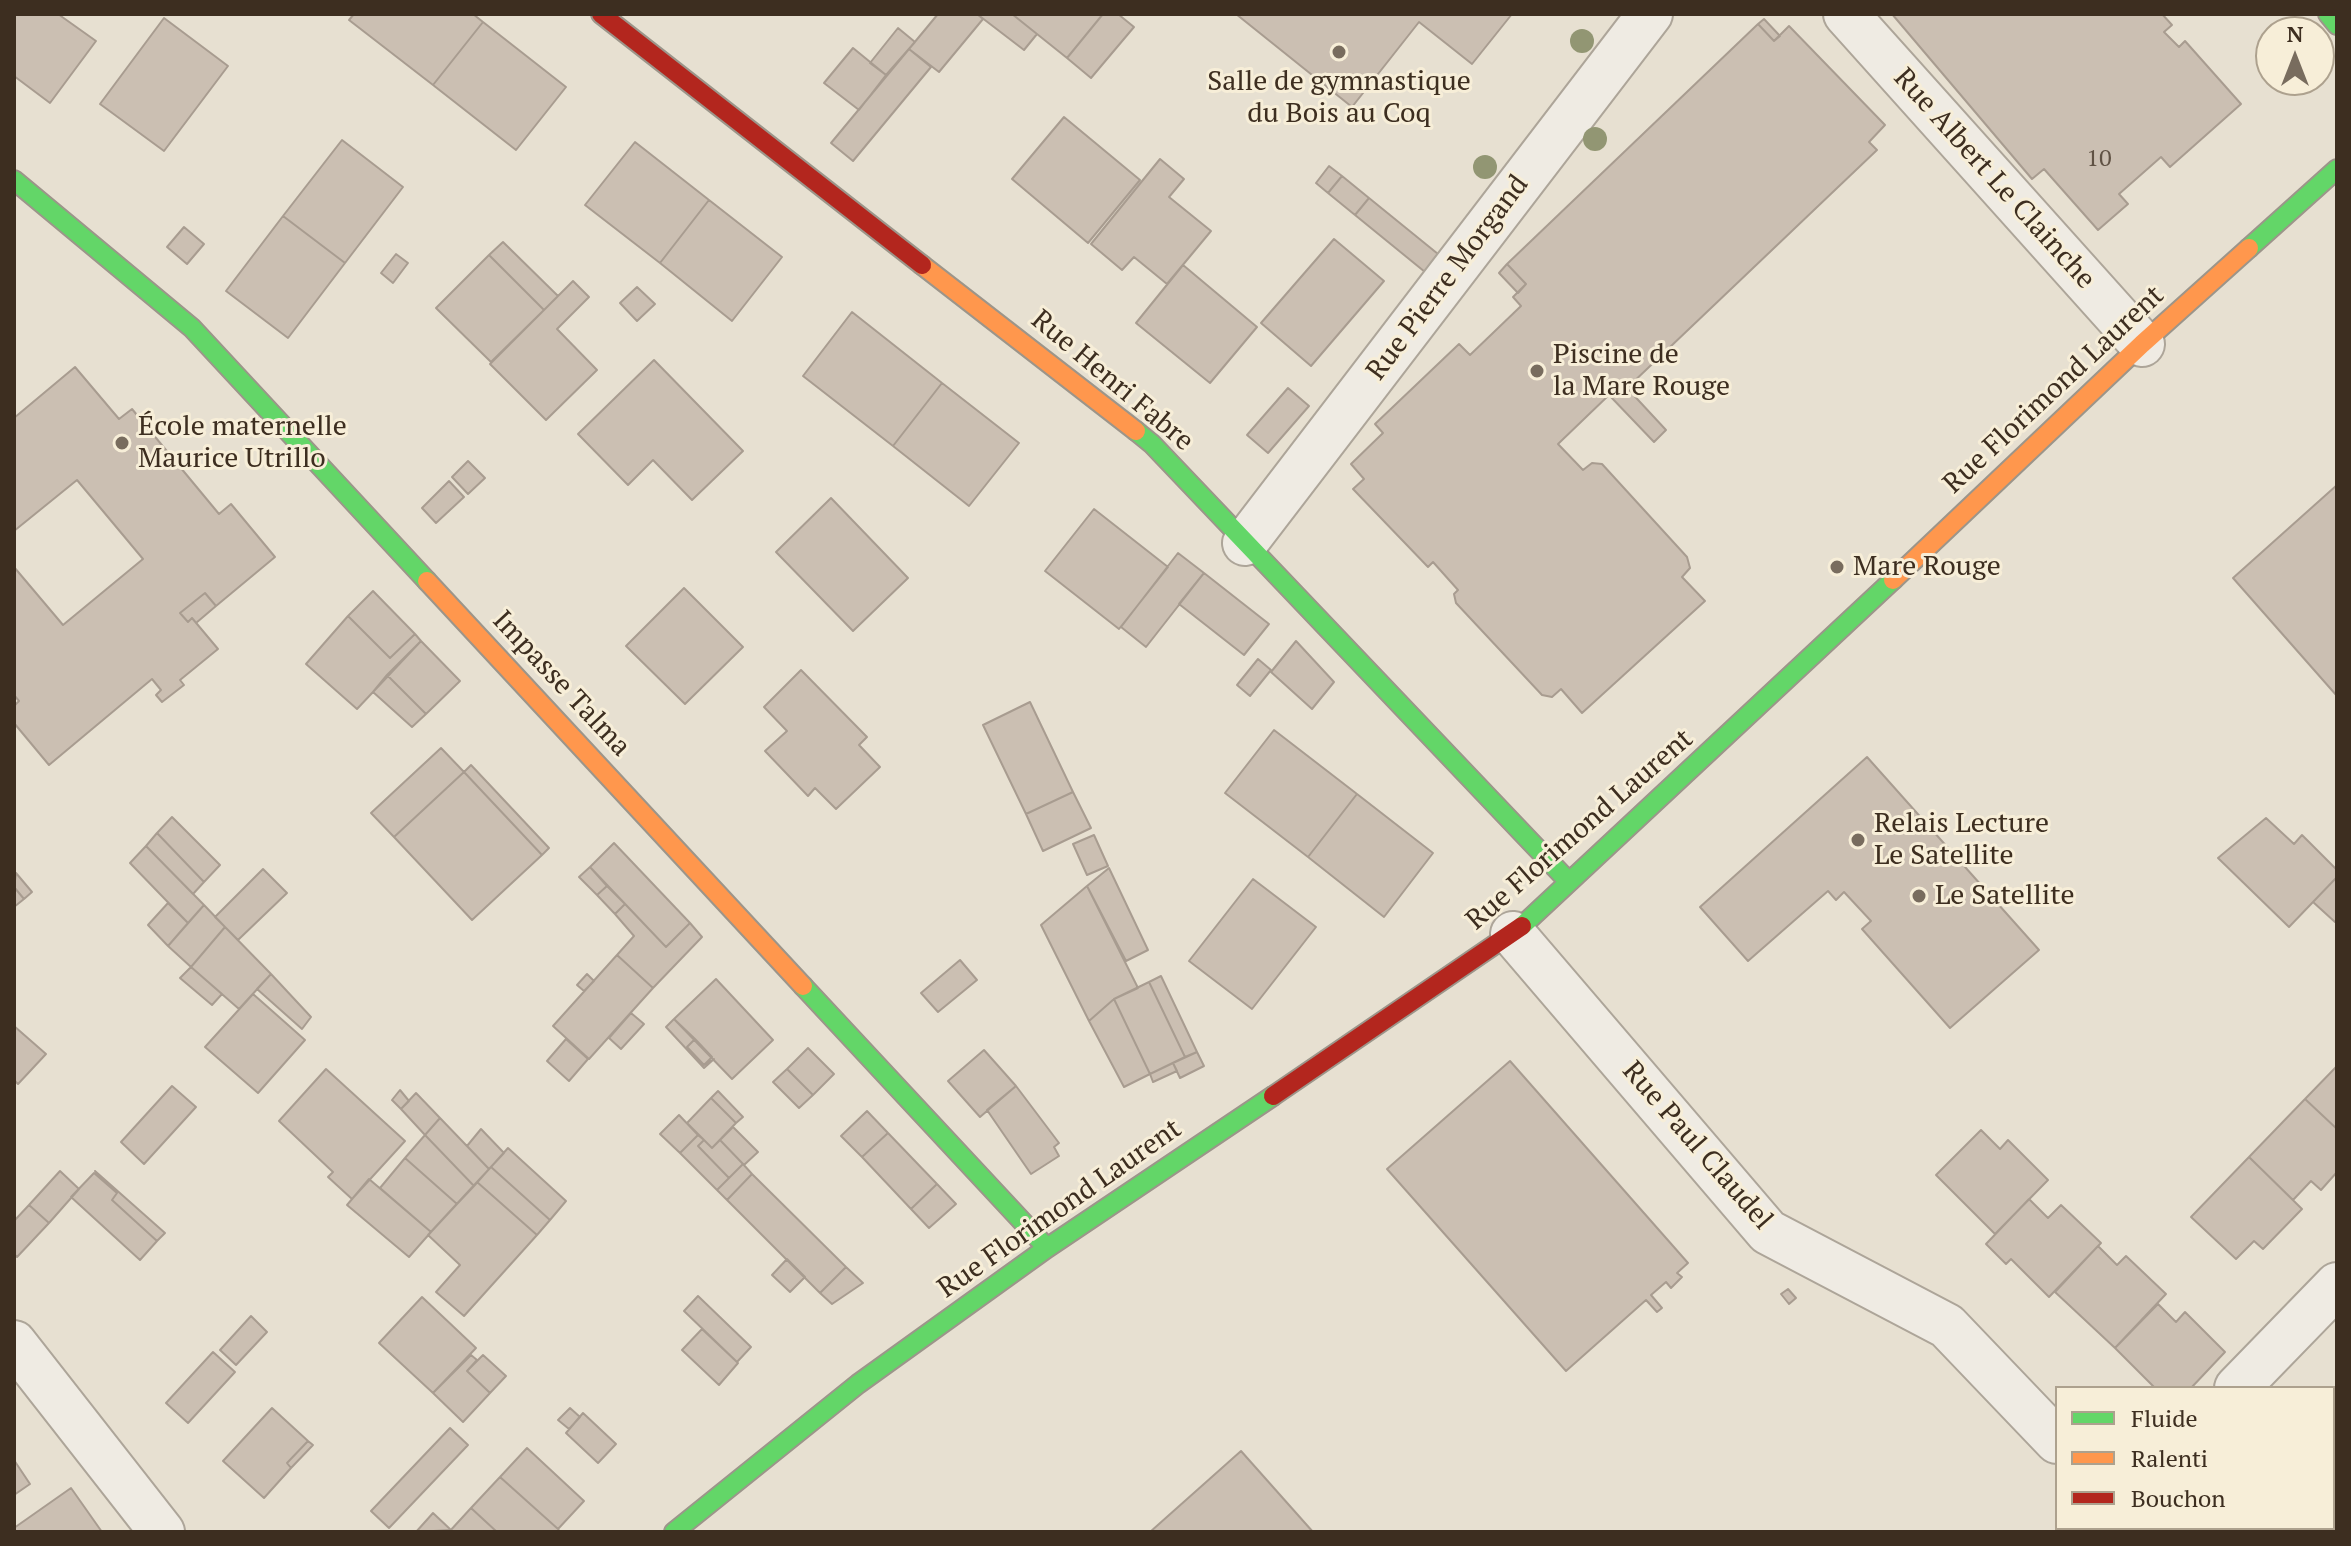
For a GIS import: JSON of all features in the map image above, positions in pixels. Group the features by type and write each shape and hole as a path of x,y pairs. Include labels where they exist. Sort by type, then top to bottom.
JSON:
{"street":[{"name":"Rue Henri Fabre","path":"601,14 1152,444 1569,882"},
{"name":"Rue Pierre Morgand","path":"1245,543 1650,14"},
{"name":"Rue Albert Le Clainche","path":"1846,14 2142,344"},
{"path":"2328,14 2337,25"},
{"name":"Rue Florimond Laurent","path":"674,1532 858,1384 1047,1248 1513,934 1686,778 2142,344 2337,169"},
{"name":"Impasse Talma","path":"14,180 192,328 1047,1248"},
{"name":"Rue Paul Claudel","path":"1513,934 1768,1232 1947,1326 2055,1439"},
{"path":"2239,1386 2337,1285"},
{"path":"14,1343 162,1532"}],"building":[{"path":"14,14 58,14 96,41 50,103 14,76"},
{"path":"354,14 473,14 483,22 433,85 349,20"},
{"path":"938,14 977,14 983,19 939,72 909,49"},
{"path":"977,14 1012,14 1037,34 1024,50"},
{"path":"1012,14 1103,14 1067,58"},
{"path":"1103,14 1118,14 1134,27 1091,78 1067,58"},
{"name":"Salle de gymnastique du Bois au Coq","path":"1236,14 1512,14 1472,64 1419,22 1352,107"},
{"path":"1892,14 2162,14 2172,25 2164,32 2179,47 2185,41 2241,104 2170,167 2161,157 2119,194 2128,204 2098,230 2044,169 2032,179"},
{"path":"164,18 228,66 164,151 100,104"},
{"path":"1764,19 1780,36 1774,41 1758,24"},
{"path":"483,22 566,87 516,150 433,85"},
{"name":"Piscine de la Mare Rouge","path":"1758,24 1774,41 1789,26 1885,125 1869,142 1877,150 1627,388 1666,430 1654,442 1609,395 1558,444 1583,470 1592,463 1602,464 1687,557 1690,568 1682,577 1705,601 1582,713 1561,689 1552,697 1542,695 1456,603 1454,594 1458,590 1433,562 1428,567 1353,489 1364,479 1351,464 1383,433 1375,424 1459,344 1470,355 1521,306 1513,297 1526,284 1507,264"},
{"path":"898,28 915,42 886,75 870,63"},
{"path":"853,48 886,75 859,110 824,83"},
{"path":"909,49 931,67 853,161 831,143"},
{"path":"1064,117 1140,180 1088,243 1012,179"},
{"path":"342,140 403,187 345,263 283,216"},
{"path":"635,142 709,200 660,263 585,205"},
{"path":"1160,159 1184,179 1169,197 1211,231 1167,284 1134,257 1122,270 1091,244"},
{"path":"1329,166 1342,176 1328,193 1316,183"},
{"path":"1342,176 1369,198 1355,215 1328,193"},
{"path":"1369,198 1438,254 1425,272 1355,215"},
{"path":"709,200 782,257 732,321 660,263"},
{"path":"283,216 345,263 288,338 226,291"},
{"path":"184,227 204,244 187,264 167,247"},
{"path":"1334,239 1384,281 1311,366 1261,323"},
{"path":"503,242 558,296 544,310 489,255"},
{"path":"396,254 408,263 393,283 381,273"},
{"path":"489,255 544,310 491,362 436,308"},
{"path":"1507,264 1526,284 1518,293 1499,273"},
{"path":"1183,265 1257,327 1210,383 1136,323"},
{"path":"573,281 589,297 557,329 597,370 546,420 490,364"},
{"path":"637,287 655,304 637,321 620,303"},
{"path":"852,312 942,383 893,446 803,376"},
{"path":"654,360 743,451 692,500 653,460 628,485 578,434"},
{"path":"75,367 119,419 132,409 219,514 231,504 275,557 216,606 205,593 180,613 188,622 192,618 218,649 180,680 184,685 162,702 156,695 161,690 152,679 49,765 14,723 14,706 19,701 14,695 14,567 63,625 143,559 77,480 14,531 14,418"},
{"path":"942,383 1019,443 969,506 893,446"},
{"path":"1288,388 1309,406 1268,453 1247,435"},
{"path":"468,461 485,478 468,494 452,477"},
{"path":"449,481 464,497 436,523 422,508"},
{"path":"2337,485 2337,696 2233,578"},
{"path":"831,498 908,578 853,631 776,552"},
{"path":"1094,509 1168,567 1119,629 1045,571"},
{"path":"1178,553 1204,573 1146,647 1121,627"},
{"path":"1204,573 1269,624 1244,655 1179,604"},
{"path":"684,588 743,647 685,704 626,646"},
{"path":"373,591 415,634 390,658 348,616"},
{"path":"205,593 216,606 196,623 192,618 188,622 180,613"},
{"path":"348,616 390,658 415,634 421,641 357,709 306,664"},
{"path":"421,641 460,681 426,714 387,675"},
{"path":"1296,641 1334,682 1312,709 1271,672"},
{"path":"1258,659 1271,670 1250,696 1237,685"},
{"path":"801,670 867,737 859,745 880,767 836,809 815,788 808,796 765,751 787,731 764,707"},
{"path":"387,675 426,714 412,727 373,692"},
{"path":"1030,702 1073,792 1026,814 983,725"},
{"path":"1274,730 1357,794 1308,857 1225,793"},
{"path":"441,748 464,772 394,837 371,813"},
{"name":"Le Satellite","path":"1867,757 2039,950 1950,1028 1862,929 1871,921 1844,892 1836,900 1828,891 1748,961 1700,907"},
{"path":"471,765 549,848 542,855 464,772"},
{"path":"464,772 542,855 472,920 394,837"},
{"path":"1073,792 1091,828 1043,851 1026,814"},
{"path":"1357,794 1433,853 1384,917 1308,857"},
{"path":"172,817 220,865 204,882 157,833"},
{"path":"2266,818 2294,844 2302,835 2337,870 2337,877 2289,927 2218,858"},
{"path":"157,833 204,882 193,894 146,846"},
{"path":"1094,835 1108,866 1087,875 1073,844"},
{"path":"614,843 690,923 666,947 590,867"},
{"path":"146,846 204,905 188,923 130,863"},
{"path":"590,867 607,886 597,895 579,877"},
{"path":"1109,868 1148,950 1126,961 1087,886"},
{"path":"263,869 287,893 238,940 215,917"},
{"path":"16,873 32,892 24,899 14,887"},
{"path":"2337,877 2337,920 2335,922 2313,902"},
{"path":"1253,879 1316,927 1252,1009 1189,961"},
{"path":"607,886 625,904 615,914 597,895"},
{"path":"1087,886 1138,988 1114,999 1089,1021 1041,925"},
{"path":"14,887 24,899 14,907"},
{"path":"168,903 188,923 168,946 148,925"},
{"path":"625,904 666,947 690,923 702,937 653,988 617,955 634,936 615,914"},
{"path":"204,905 225,927 191,967 168,946"},
{"path":"225,927 271,974 239,1009 191,967"},
{"path":"617,955 653,988 589,1059 553,1026"},
{"path":"960,960 977,980 938,1012 921,993"},
{"path":"191,967 222,994 212,1005 180,978"},
{"path":"271,974 311,1017 302,1029 257,989"},
{"path":"587,974 594,981 584,991 577,985"},
{"path":"1161,976 1197,1052 1185,1057 1149,982"},
{"path":"716,979 773,1040 732,1079 674,1019"},
{"path":"1149,982 1185,1057 1150,1074 1114,999"},
{"path":"253,994 305,1040 258,1093 205,1047"},
{"path":"1114,999 1150,1074 1124,1087 1089,1021"},
{"path":"631,1013 644,1024 621,1049 609,1038"},
{"path":"674,1019 695,1039 687,1047 704,1065 714,1059 704,1068 666,1027"},
{"path":"14,1026 46,1054 18,1084 14,1080"},
{"path":"566,1039 588,1059 569,1081 547,1061"},
{"path":"695,1039 712,1057 704,1065 687,1047"},
{"path":"808,1048 834,1074 813,1095 787,1069"},
{"path":"984,1050 1016,1086 980,1117 948,1081"},
{"path":"1197,1052 1204,1066 1180,1078 1173,1063"},
{"path":"1510,1061 1688,1263 1677,1273 1682,1277 1671,1288 1666,1282 1651,1295 1662,1308 1657,1312 1646,1300 1566,1371 1387,1169"},
{"path":"1173,1063 1177,1071 1153,1082 1150,1074"},
{"path":"2337,1066 2337,1129 2305,1099"},
{"path":"326,1069 405,1141 352,1199 328,1177 333,1172 279,1121"},
{"path":"787,1069 813,1095 799,1108 773,1082"},
{"path":"172,1086 196,1107 144,1164 121,1142"},
{"path":"1016,1086 1059,1143 1054,1147 1059,1156 1031,1174 987,1110"},
{"path":"400,1090 409,1101 401,1109 392,1100"},
{"path":"718,1091 743,1117 736,1123 711,1098"},
{"path":"416,1093 440,1118 425,1135 401,1109"},
{"path":"711,1098 736,1123 712,1148 687,1123"},
{"path":"2305,1099 2337,1129 2337,1172 2321,1190 2311,1181 2293,1200 2249,1157"},
{"path":"867,1111 888,1133 862,1157 841,1136"},
{"path":"679,1115 698,1135 680,1153 660,1134"},
{"path":"440,1118 489,1169 474,1186 425,1135"},
{"path":"733,1127 758,1152 744,1165 720,1140"},
{"path":"481,1129 504,1153 489,1169 467,1146"},
{"path":"1981,1130 2000,1149 2008,1140 2048,1180 1995,1234 1936,1175"},
{"path":"888,1133 937,1184 911,1209 862,1157"},
{"path":"425,1135 474,1186 457,1204 405,1158"},
{"path":"698,1135 704,1140 698,1146 729,1178 717,1190 680,1153"},
{"path":"704,1140 712,1148 720,1140 743,1164 729,1178 698,1146"},
{"path":"508,1148 566,1201 550,1220 491,1167"},
{"path":"2249,1157 2302,1209 2263,1249 2254,1241 2236,1259 2191,1217"},
{"path":"405,1158 457,1204 431,1232 380,1188"},
{"path":"743,1164 752,1174 727,1200 717,1190"},
{"path":"491,1167 550,1220 537,1235 477,1182"},
{"path":"60,1171 79,1189 49,1223 29,1205"},
{"path":"95,1171 165,1233 157,1241 112,1200 117,1193"},
{"path":"94,1173 117,1193 112,1200 157,1241 140,1260 71,1197"},
{"path":"752,1174 846,1267 820,1293 727,1200"},
{"path":"369,1179 431,1232 409,1257 347,1205"},
{"path":"477,1182 537,1235 464,1316 436,1292 460,1265 428,1235"},
{"path":"937,1184 956,1204 929,1228 911,1209"},
{"path":"2029,1199 2048,1218 2061,1205 2101,1243 2049,1297 2011,1259 2006,1264 1986,1244"},
{"path":"29,1205 49,1223 17,1257 14,1254 14,1221"},
{"path":"2098,1246 2117,1265 2126,1256 2166,1294 2115,1348 2055,1292"},
{"path":"787,1259 805,1277 790,1292 772,1275"},
{"path":"846,1267 863,1283 832,1304 820,1293"},
{"path":"1788,1289 1796,1298 1789,1304 1781,1294"},
{"path":"698,1296 751,1347 737,1362 684,1311"},
{"path":"422,1297 476,1348 433,1393 379,1343"},
{"path":"2158,1304 2176,1322 2185,1312 2225,1352 2193,1386 2153,1386 2115,1348"},
{"path":"251,1316 267,1332 236,1365 220,1350"},
{"path":"702,1329 738,1363 719,1385 682,1350"},
{"path":"213,1352 235,1372 188,1423 166,1403"},
{"path":"471,1355 477,1360 467,1371 490,1393 463,1422 433,1393"},
{"path":"483,1355 506,1376 490,1393 467,1371"},
{"path":"272,1408 308,1441 287,1463 291,1468 264,1498 223,1461"},
{"path":"570,1408 580,1417 569,1429 558,1420"},
{"path":"583,1413 616,1444 598,1463 566,1433"},
{"path":"2335,1414 2337,1416 2337,1511 2335,1509"},
{"path":"450,1428 468,1445 389,1528 371,1511"},
{"path":"308,1441 313,1445 291,1468 287,1463"},
{"path":"527,1448 584,1501 558,1529 500,1477"},
{"path":"1241,1451 1313,1532 1150,1532"},
{"path":"14,1460 30,1484 14,1495"},
{"path":"500,1477 560,1532 497,1532 471,1508"},
{"path":"71,1488 102,1532 14,1532 14,1528"},
{"path":"471,1508 497,1532 449,1532"},
{"path":"433,1513 451,1530 416,1532"}],"traffic: fast":[{"path":"2328,14 2337,25"},
{"path":"2249,248 2337,169"},
{"path":"14,180 192,328 427,581"},
{"path":"1136,431 1152,444 1569,882"},
{"path":"1522,926 1893,580"},
{"path":"803,986 1047,1248"},
{"path":"674,1532 858,1384 1047,1248 1273,1096"}],"traffic: slow":[{"path":"1893,580 2142,344 2249,248"},
{"path":"922,265 1136,431"},
{"path":"427,581 803,986"}],"traffic: jam":[{"path":"601,14 922,265"},
{"path":"1273,1096 1522,926"}],"place":[{"name":"Salle de gymnastique du Bois au Coq","path":"1339,52"},
{"name":"Piscine de la Mare Rouge","path":"1537,371"},
{"name":"École maternelle Maurice Utrillo","path":"122,443"},
{"name":"Mare Rouge","path":"1837,567"},
{"name":"Relais Lecture Le Satellite","path":"1858,840"},
{"name":"Le Satellite","path":"1919,896"}]}
